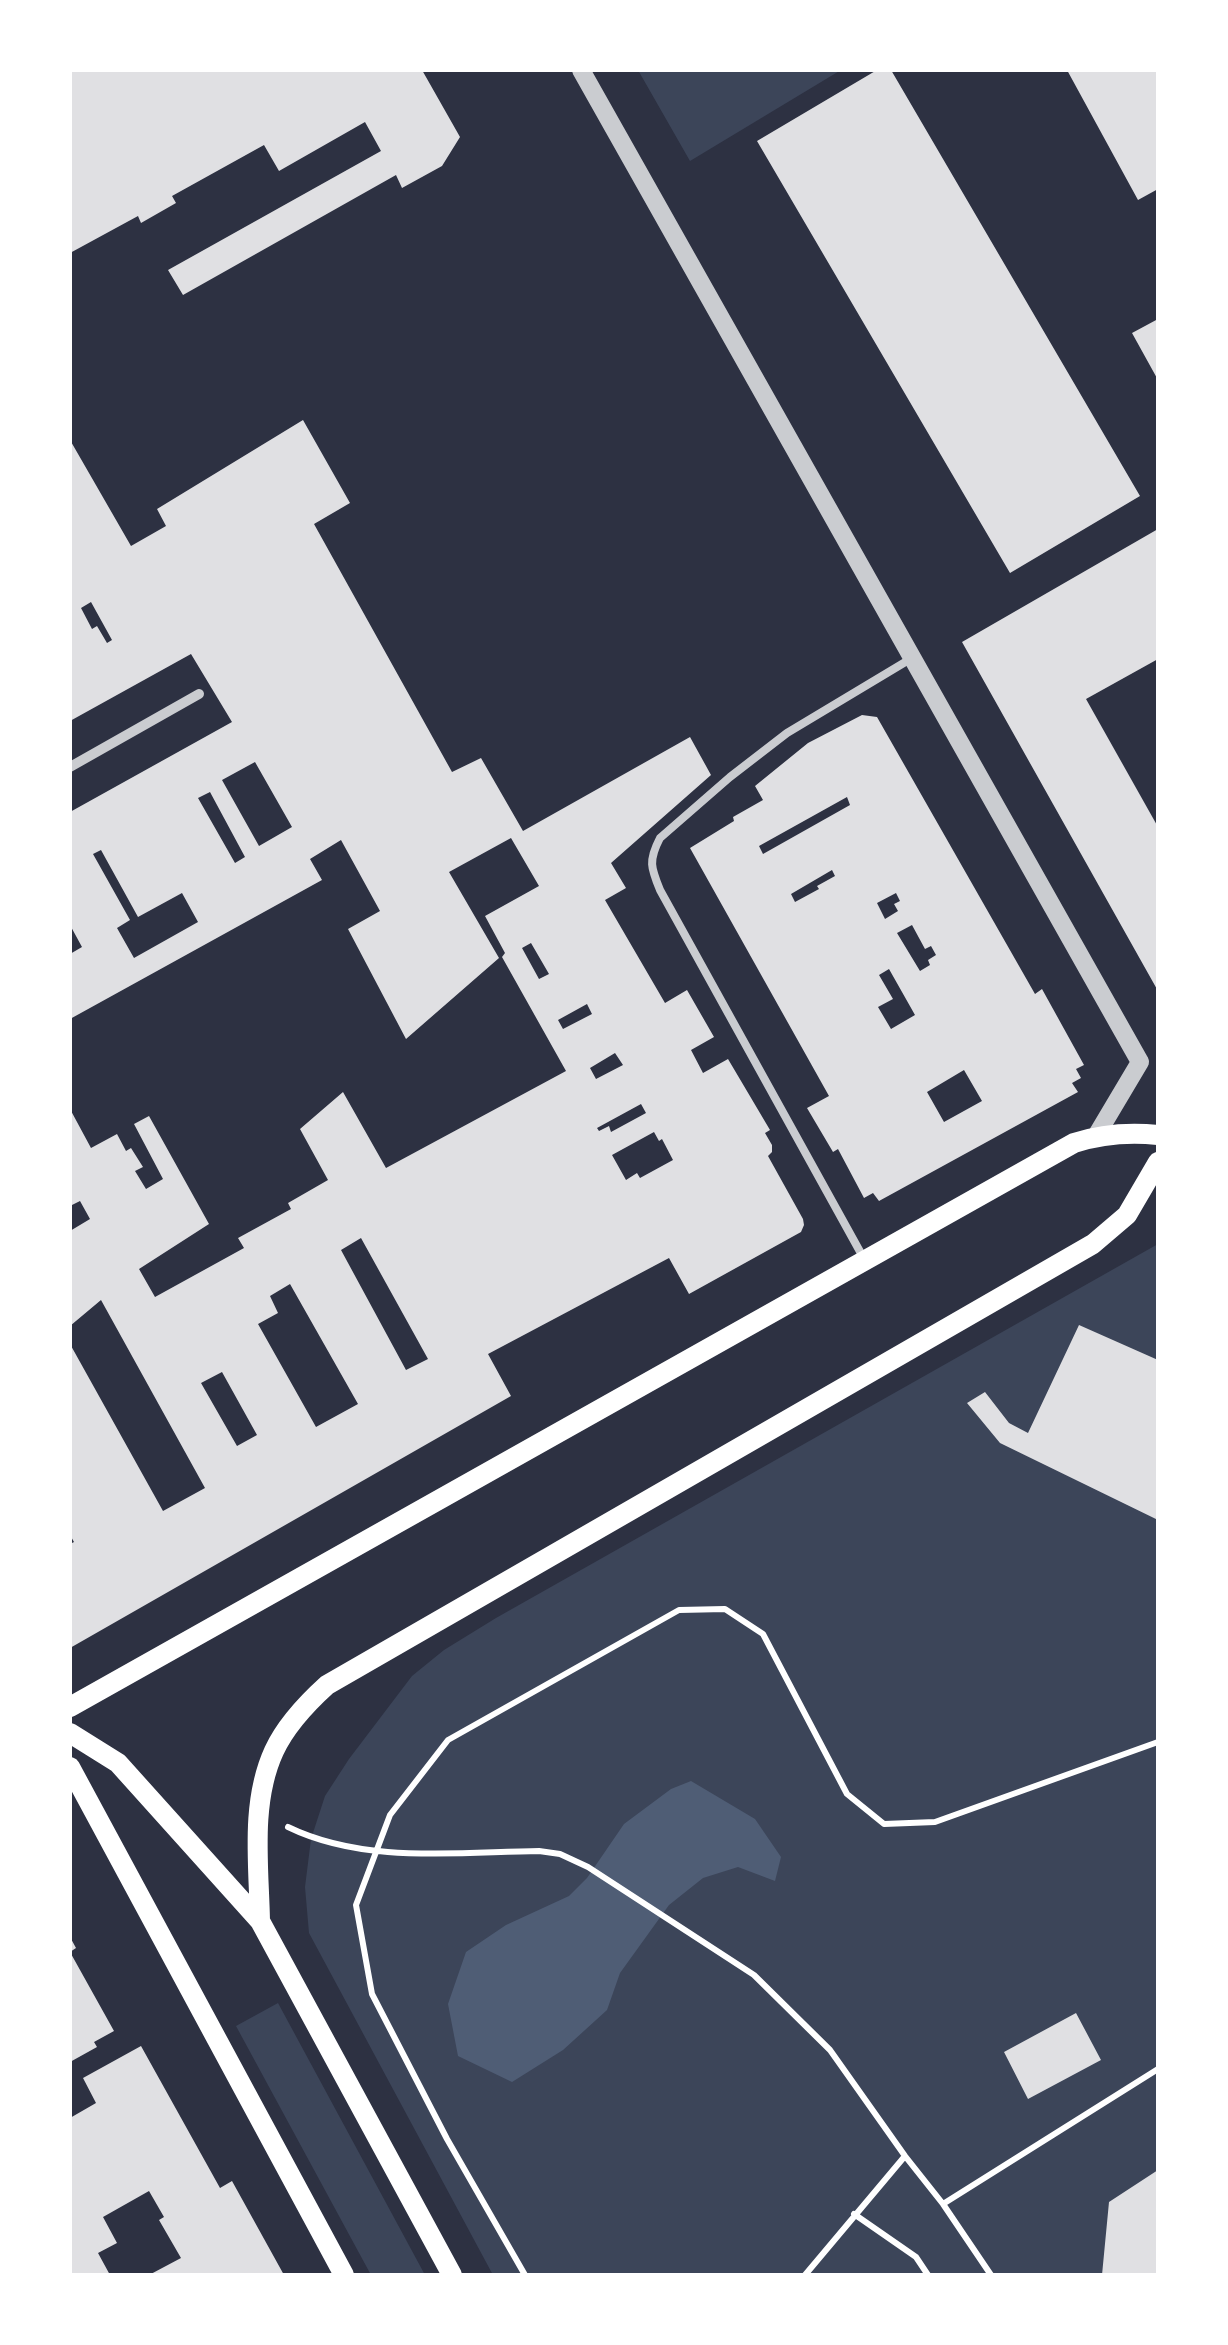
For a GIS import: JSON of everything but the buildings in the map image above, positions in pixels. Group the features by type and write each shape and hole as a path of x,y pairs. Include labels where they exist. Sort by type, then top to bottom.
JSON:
{"main road":[{"path":"70,1707 1048,1156 1096,1136 1135,1132 1158,1135"},
{"path":"260,1921 259,1814 264,1776 288,1726 327,1684 1093,1244 1127,1215 1158,1162"},
{"path":"70,1733 118,1763 260,1921 452,2275"},
{"path":"70,1766 344,2275"}],"street":[{"path":"581,70 913,658 1149,1061 1096,1136"},
{"path":"70,767 199,694"}],"lane":[{"path":"866,1261 660,890 651,867 660,838 730,776 787,734 913,658"}],"path":[{"path":"526,2275 447,2139 372,1994 356,1904 390,1815 448,1740 679,1610 725,1609 763,1634 847,1794 884,1824 934,1822 1158,1742"},
{"path":"259,1814 311,1839 376,1853 539,1851 560,1854 588,1866 754,1975 830,2050 991,2275"},
{"path":"943,2204 1158,2069"},
{"path":"805,2275 905,2156"},
{"path":"854,2214 916,2256 928,2275"}],"shaded area":[{"path":"638,70 841,70 690,161"},
{"path":"1158,1244 1158,2275 493,2275 309,1933 305,1887 311,1839 325,1796 412,1676 444,1650"},
{"path":"691,1781 755,1819 781,1857 775,1881 738,1867 703,1878 669,1905 620,1973 607,2010 563,2050 512,2082 458,2056 448,2004 466,1952 506,1925 569,1896 587,1878 624,1824 671,1789"},
{"path":"278,2003 425,2275 371,2275 236,2026"}]}
